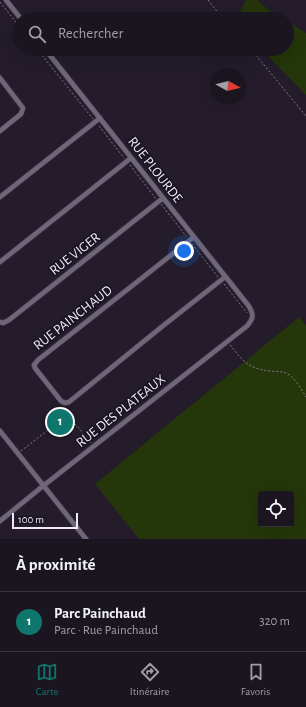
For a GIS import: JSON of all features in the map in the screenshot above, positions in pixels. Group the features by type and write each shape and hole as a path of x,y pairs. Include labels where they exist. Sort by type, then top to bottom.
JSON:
{"street":[{"path":"6,0 15,12"},
{"name":"RUE PLOURDE","path":"51,56 100,118 129,160 161,200 194,237 223,279 248,305 252,311 252,318"},
{"path":"0,78 22,108 21,114 0,131"},
{"path":"0,197 100,118"},
{"path":"0,262 129,160"},
{"name":"RUE VIGER","path":"0,322 3,323 9,320 161,200"},
{"name":"RUE PAINCHAUD","path":"65,403 61,401 35,368 34,365 36,362 194,237"},
{"path":"65,403 69,402 223,279"},
{"name":"RUE DES PLATEAUX","path":"0,521 247,326 252,318"},
{"path":"0,431 86,539"}],"path":[{"path":"208,0 217,12"},
{"path":"0,2 12,17"},
{"path":"43,56 95,122 129,160 161,200 190,241 223,279 252,318"},
{"path":"257,56 306,116"},
{"path":"227,341 242,360 249,366 260,370 281,372 290,375 306,397"},
{"path":"65,403 58,415 58,418 65,428 71,424 71,421"},
{"path":"62,408 71,421 94,446"},
{"path":"18,454 52,427"}],"green space":[{"path":"247,0 257,0 271,12 240,12"},
{"path":"294,25 306,33 306,95 268,56 294,56"},
{"path":"299,317 306,325 306,539 139,539 95,484"},
{"path":"61,406 76,426 61,439 45,419"}],"place":[{"name":"Parc Painchaud","path":"60,422"}]}
